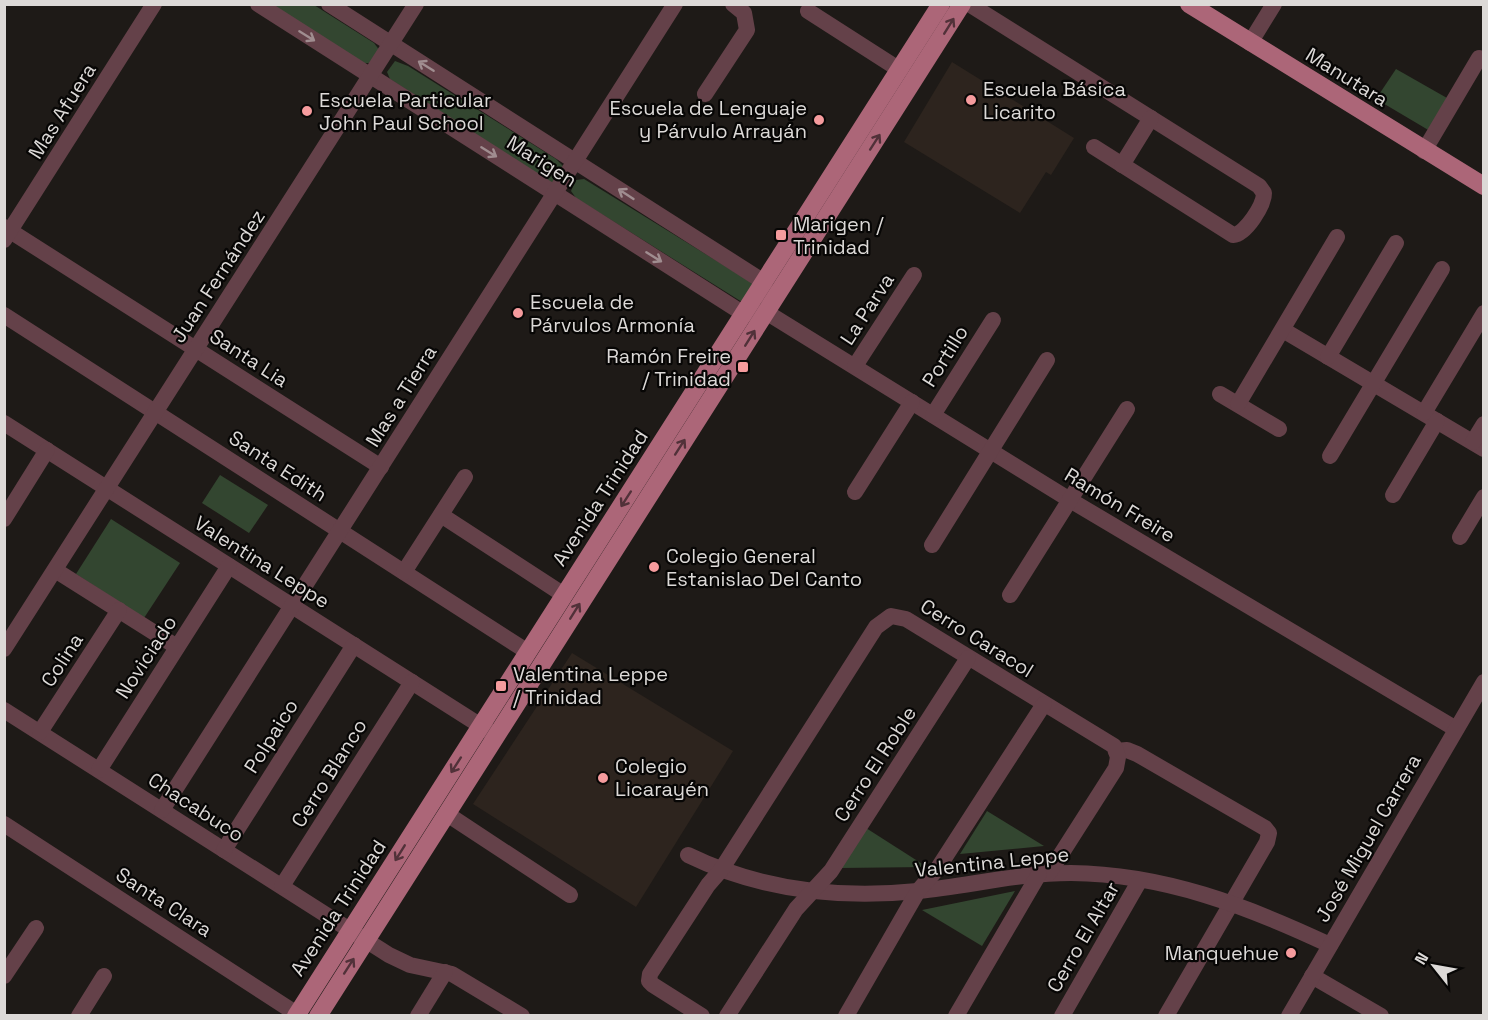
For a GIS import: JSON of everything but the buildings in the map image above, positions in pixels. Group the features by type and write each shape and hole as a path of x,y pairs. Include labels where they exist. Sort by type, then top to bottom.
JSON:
{"main road":[{"name":"Avenida Trinidad","path":"298,1015 447,814 528,652 941,4"},
{"name":"Avenida Trinidad","path":"318,1016 358,935 488,731 766,312 962,4"},
{"name":"Manutara","path":"1189,4 1484,186"}],"street":[{"name":"Mas Afuera","path":"7,233 154,4"},
{"name":"Marigen","path":"258,4 744,314"},
{"name":"Marigen","path":"329,4 764,282"},
{"name":"Juan Fernández","path":"4,648 416,4"},
{"name":"Mas a Tierra","path":"162,810 675,4"},
{"path":"705,94 747,30 744,13 733,4"},
{"path":"969,4 1259,186 1264,193 1263,200 1243,231 1233,235 1094,147"},
{"path":"1250,43 1274,4"},
{"path":"808,11 900,70"},
{"path":"1424,151 1479,58"},
{"path":"1122,165 1151,118"},
{"name":"Santa Lia","path":"7,233 381,466"},
{"path":"1238,404 1337,237"},
{"path":"1329,357 1396,243"},
{"path":"1330,456 1442,270"},
{"name":"La Parva","path":"855,366 914,275"},
{"path":"744,314 766,312 764,282"},
{"name":"Ramón Freire","path":"766,312 1070,500 1456,729"},
{"path":"1393,495 1484,313"},
{"name":"Santa Edith","path":"4,315 528,652"},
{"name":"Portillo","path":"933,415 993,320"},
{"path":"1283,330 1478,446 1484,424"},
{"path":"932,545 1047,360"},
{"path":"1220,394 1279,429"},
{"path":"855,492 912,402"},
{"path":"1010,595 1127,410"},
{"name":"Valentina Leppe","path":"4,423 488,731"},
{"path":"4,519 47,450"},
{"path":"404,572 465,477"},
{"path":"1460,537 1484,497"},
{"path":"441,514 564,595"},
{"name":"Noviciado","path":"99,770 229,566"},
{"path":"55,570 177,647"},
{"name":"Colina","path":"40,732 118,610"},
{"name":"Cerro Caracol","path":"702,1016 653,985 649,977 708,885 721,870 880,622 891,616 902,616 1110,742 1116,752"},
{"name":"Polpaico","path":"224,850 354,645"},
{"name":"Cerro El Roble","path":"728,1016 796,909 831,871 969,658"},
{"name":"Cerro Blanco","path":"282,886 412,682"},
{"name":"José Miguel Carrera","path":"1289,1016 1484,682"},
{"path":"846,1016 918,891 938,868 1044,704"},
{"name":"Chacabuco","path":"4,710 399,961 461,978 522,1015"},
{"path":"956,1016 1044,874 1113,772 1117,762 1116,752 1127,750 1265,828 1269,833 1267,842 1166,1016"},
{"path":"447,814 570,895"},
{"name":"Santa Clara","path":"4,824 298,1015"},
{"name":"Valentina Leppe","path":"688,855 721,870 764,883 813,890 863,893 918,891 1044,874 1098,875 1140,880 1184,888 1233,902 1330,945"},
{"name":"Cerro El Altar","path":"1062,1016 1140,880"},
{"path":"4,976 36,928"},
{"path":"418,1016 445,972"},
{"path":"79,1016 104,976"},
{"path":"1312,976 1381,1016"}],"shaded area":[{"name":"Escuela Básica Licarito","path":"952,62 1074,138 1051,175 1046,172 1020,213 904,142"},
{"name":"Colegio Licarayén","path":"572,653 733,751 636,907 473,804"}],"green space":[{"path":"270,5 314,5 374,43 380,51 372,63 364,63"},
{"path":"395,61 408,66 556,159 563,166 555,182 550,182 390,79 387,72"},
{"path":"1396,69 1447,98 1430,131 1376,99"},
{"path":"584,179 754,284 742,302 576,198 571,191 576,180"},
{"path":"220,475 268,505 249,533 202,503"},
{"path":"111,519 180,563 144,618 76,574"},
{"path":"987,811 1044,846 960,854"},
{"path":"866,828 927,867 840,868"},
{"path":"1015,891 982,946 922,910"}],"place":[{"name":"Escuela Básica Licarito","path":"971,100"},
{"name":"Escuela Particular John Paul School","path":"307,111"},
{"name":"Escuela de Lenguaje y Párvulo Arrayán","path":"819,120"},
{"name":"Marigen / Trinidad","path":"781,235"},
{"name":"Escuela de Párvulos Armonía","path":"518,313"},
{"name":"Ramón Freire / Trinidad","path":"743,367"},
{"name":"Colegio General Estanislao Del Canto","path":"654,567"},
{"name":"Valentina Leppe / Trinidad","path":"501,686"},
{"name":"Colegio Licarayén","path":"603,778"},
{"name":"Manquehue","path":"1291,953"}]}
